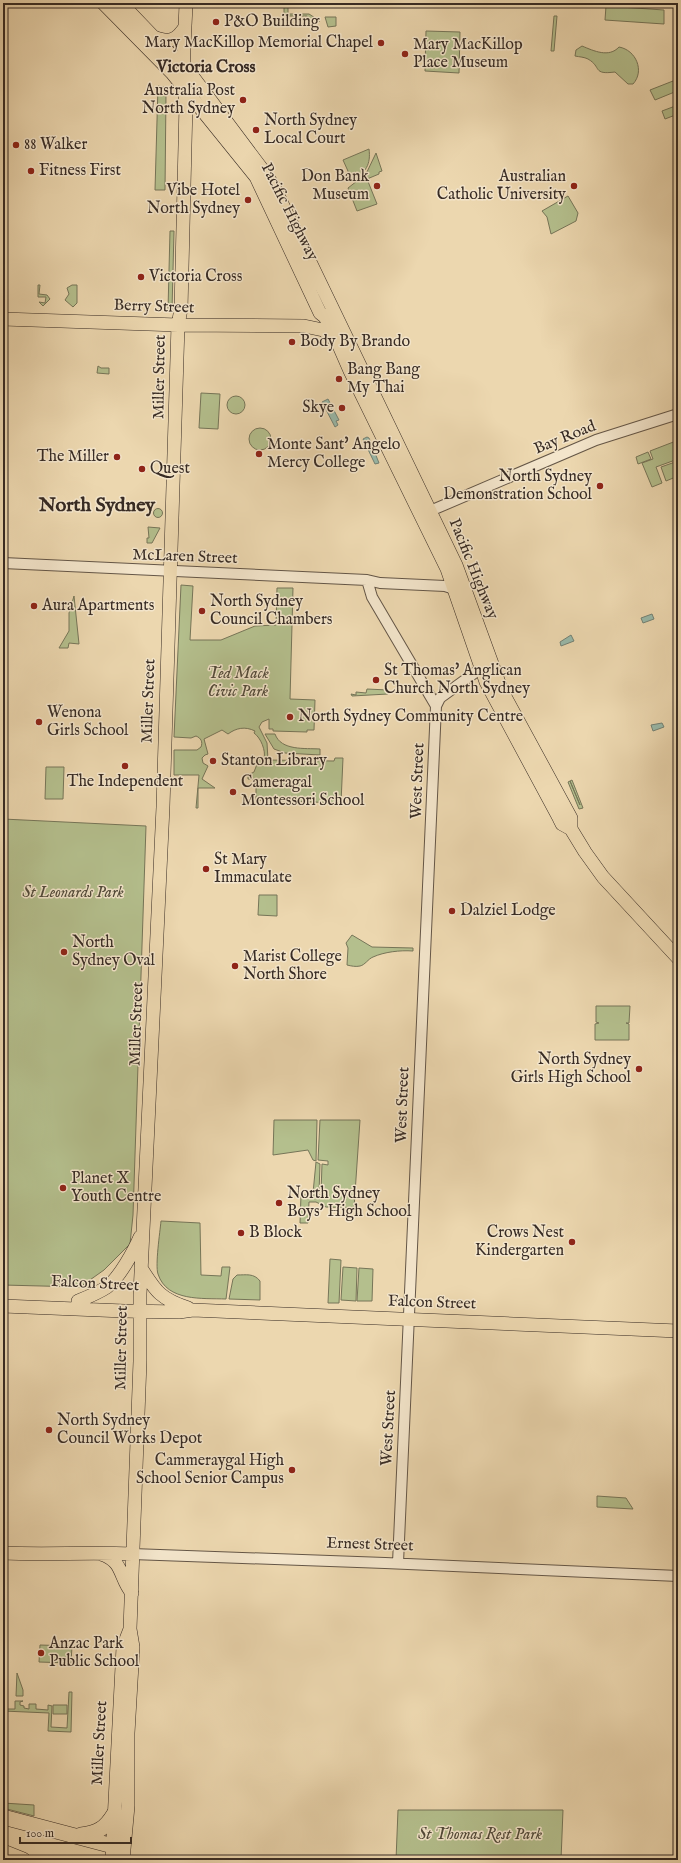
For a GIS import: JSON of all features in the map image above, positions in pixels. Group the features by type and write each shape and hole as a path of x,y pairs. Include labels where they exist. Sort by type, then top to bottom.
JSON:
{"highway":[{"path":"76,1836 99,1831 106,1825 115,1803"},
{"path":"3,1816 76,1836 112,1853"},
{"path":"3,1852 23,1860"}],"main road":[{"name":"Pacific Highway","path":"103,3 160,60 184,87 256,177 320,313 325,317"},
{"name":"Pacific Highway","path":"121,3 184,65 265,173 317,279 426,513 498,681 521,727 571,818 571,829"},
{"name":"Miller Street","path":"123,1860 128,1806 129,1697 133,1648 130,1629 141,1268 163,803 171,571 178,325 175,313 178,132 179,102 184,87 186,3"},
{"path":"154,37 165,41 172,40 185,28"},
{"name":"Pacific Highway","path":"317,279 318,293 324,308 325,317 337,343 426,513"},
{"name":"Berry Street","path":"304,326 325,317"},
{"name":"Berry Street","path":"3,319 178,325 304,326 323,330 337,343"},
{"name":"Pacific Highway","path":"456,583 480,669 495,701 562,824 571,829 603,877 678,958"},
{"path":"78,1301 111,1284 132,1254 144,1227"},
{"path":"141,1268 159,1294 189,1310"},
{"name":"Falcon Street","path":"3,1297 78,1301 179,1312 189,1310 678,1331"},
{"name":"Falcon Street","path":"3,1306 140,1307"},
{"name":"Ernest Street","path":"3,1545 48,1549 61,1553"},
{"name":"Ernest Street","path":"3,1553 48,1555 61,1553 132,1554"},
{"path":"97,1553 109,1558 118,1565 124,1581 132,1593"},
{"name":"Miller Street","path":"112,1853 123,1647 130,1629"},
{"path":"125,1829 122,1811 115,1803 123,1792 128,1771"},
{"path":"112,1853 118,1851 123,1860"}],"street":[{"name":"Bay Road","path":"426,513 596,440 678,414"},
{"name":"McLaren Street","path":"3,563 367,580 381,576 440,579 456,583"},
{"path":"367,580 372,597 436,706"},
{"path":"436,706 440,698 480,669"},
{"name":"West Street","path":"398,1563 436,706"},
{"name":"Ernest Street","path":"132,1554 398,1563 678,1576"}],"green space":[{"path":"284,3 288,3 288,14 309,14 320,21 308,21 307,16 287,16 287,14 284,14"},
{"path":"606,6 664,10 664,24 605,20"},
{"path":"554,16 557,16 554,51 551,51"},
{"path":"325,17 336,17 336,26 328,27"},
{"path":"426,31 460,32 459,73 425,71"},
{"path":"582,46 606,53 619,47 630,52 637,62 637,79 633,84 628,84 615,72 608,73 598,70 588,59 575,56 576,50"},
{"path":"673,81 677,91 655,100 650,90"},
{"path":"158,86 164,87 166,93 165,190 155,190"},
{"path":"678,105 678,114 665,119 662,111"},
{"path":"369,149 369,159 366,168 361,174 352,180 343,160"},
{"path":"376,153 382,171 379,172 379,174 367,179 377,204 357,211 348,188 366,174"},
{"path":"568,196 578,213 576,221 551,234 547,217 542,211"},
{"path":"170,231 174,231 172,310 168,310"},
{"path":"38,285 40,285 39,294 47,295 50,299 43,306 39,302 45,303 46,297 38,297"},
{"path":"72,285 77,285 77,303 73,307 65,300 69,294 67,288"},
{"path":"98,366 101,368 109,368 109,374 97,373"},
{"path":"201,393 220,394 218,429 199,428"},
{"path":"236,396 240,397 244,401 244,409 240,413 236,414 232,413 228,409 227,405 228,401 232,397"},
{"path":"260,428 268,431 271,439 268,447 260,450 252,447 249,439 252,431"},
{"path":"676,441 678,459 656,467 662,483 652,487 642,463 653,459 650,451"},
{"path":"648,452 651,459 638,464 636,457"},
{"path":"678,461 678,476 666,481 661,467"},
{"path":"156,509 160,509 162,513 160,517 156,517 154,515 154,511"},
{"path":"148,527 160,528 152,543 147,543 147,538 149,538"},
{"name":"Ted Mack Civic Park","path":"181,585 193,586 190,640 221,640 255,626 276,625 277,588 293,588 290,699 315,700 314,730 307,730 307,732 273,731 273,729 269,729 269,719 262,722 259,727 267,743 268,760 334,761 335,758 343,758 341,803 256,800 256,780 248,779 248,775 254,772 259,759 264,758 264,748 257,735 254,733 255,731 244,728 234,730 228,734 222,730 204,739 208,754 202,758 203,763 208,766 202,779 215,788 198,788 198,808 196,808 199,775 174,775 174,750 197,750 201,747 202,743 196,736 191,738 174,737"},
{"path":"74,596 79,644 69,643 68,648 59,648 69,631 69,613"},
{"path":"367,689 388,690 388,694 352,696 351,694 356,695 356,692 366,693"},
{"path":"265,734 275,734 282,743 294,748 320,749 320,755 285,753 274,749"},
{"path":"46,767 64,767 63,799 45,799"},
{"path":"572,780 583,808 579,809 568,782"},
{"name":"St Leonards Park","path":"3,819 146,826 133,1215 130,1244 104,1270 80,1287 3,1285"},
{"path":"259,895 277,895 277,916 258,915"},
{"path":"352,935 372,947 413,948 413,951 398,951 377,955 360,966 347,965 348,948 346,943"},
{"path":"596,1006 630,1006 629,1023 626,1023 629,1024 629,1040 595,1040 595,1024 599,1023 596,1022"},
{"path":"274,1120 317,1120 316,1161 313,1160 308,1150 273,1155"},
{"path":"320,1120 360,1120 354,1208 326,1207 316,1202 309,1202 308,1223 300,1223 301,1195 326,1195 326,1193 321,1193 322,1164 328,1165 328,1161 318,1160"},
{"path":"316,1162 320,1164 319,1193 313,1193"},
{"path":"161,1221 200,1223 201,1275 221,1276 222,1267 230,1267 226,1299 187,1297 169,1290 163,1283 157,1270"},
{"path":"330,1259 341,1260 339,1303 328,1303"},
{"path":"343,1267 357,1268 356,1301 341,1300"},
{"path":"359,1268 373,1269 372,1301 357,1301"},
{"path":"237,1275 250,1275 258,1278 260,1281 260,1300 229,1299 233,1279"},
{"path":"597,1496 626,1498 633,1509 597,1507"},
{"path":"40,1645 72,1646 71,1663 39,1662"},
{"path":"17,1673 23,1690 23,1696 16,1696"},
{"path":"69,1692 72,1692 71,1732 48,1731 49,1713 3,1711 3,1709 15,1709 15,1701 23,1701 20,1702 20,1705 29,1709 29,1704 36,1704 36,1709 48,1710 48,1705 52,1706 51,1727 67,1728"},
{"path":"53,1705 67,1705 67,1714 53,1714"},
{"path":"3,1803 34,1805 34,1816 3,1808"},
{"name":"St Thomas Rest Park","path":"398,1810 563,1810 561,1860 396,1860"}],"shaded area":[{"path":"328,399 339,420 336,421 338,425 335,427 322,402"},
{"path":"367,437 369,438 379,463 375,464 363,439"},
{"path":"652,614 654,619 643,623 641,618"},
{"path":"571,635 574,641 561,646 560,642"},
{"path":"662,723 664,727 653,731 651,725"}],"place":[{"name":"P&O Building","path":"216,22"},
{"name":"Mary MacKillop Memorial Chapel","path":"381,43"},
{"name":"Mary MacKillop Place Museum","path":"405,54"},
{"name":"Australia Post North Sydney","path":"243,100"},
{"name":"North Sydney Local Court","path":"256,130"},
{"name":"88 Walker","path":"16,145"},
{"name":"Fitness First","path":"31,171"},
{"name":"Don Bank Museum","path":"377,186"},
{"name":"Australian Catholic University","path":"574,186"},
{"name":"Vibe Hotel North Sydney","path":"248,200"},
{"name":"Victoria Cross","path":"141,277"},
{"name":"Body By Brando","path":"292,342"},
{"name":"Bang Bang My Thai","path":"339,379"},
{"name":"Skye","path":"342,408"},
{"name":"Monte Sant' Angelo Mercy College","path":"259,454"},
{"name":"The Miller","path":"117,457"},
{"name":"Quest","path":"142,469"},
{"name":"North Sydney Demonstration School","path":"600,486"},
{"name":"Aura Apartments","path":"34,606"},
{"name":"North Sydney Council Chambers","path":"202,611"},
{"name":"St Thomas' Anglican Church North Sydney","path":"376,680"},
{"name":"North Sydney Community Centre","path":"290,717"},
{"name":"Wenona Girls School","path":"39,722"},
{"name":"Stanton Library","path":"213,761"},
{"name":"The Independent","path":"125,766"},
{"name":"Cameragal Montessori School","path":"233,792"},
{"name":"St Mary Immaculate","path":"206,869"},
{"name":"Dalziel Lodge","path":"452,911"},
{"name":"North Sydney Oval","path":"64,952"},
{"name":"Marist College North Shore","path":"235,966"},
{"name":"North Sydney Girls High School","path":"639,1069"},
{"name":"Planet X Youth Centre","path":"63,1188"},
{"name":"North Sydney Boys' High School","path":"279,1203"},
{"name":"B Block","path":"241,1233"},
{"name":"Crows Nest Kindergarten","path":"572,1242"},
{"name":"North Sydney Council Works Depot","path":"49,1430"},
{"name":"Cammeraygal High School Senior Campus","path":"292,1470"},
{"name":"Anzac Park Public School","path":"41,1653"}],"district":[{"name":"Victoria Cross","path":"206,67"},
{"name":"North Sydney","path":"97,505"}]}
